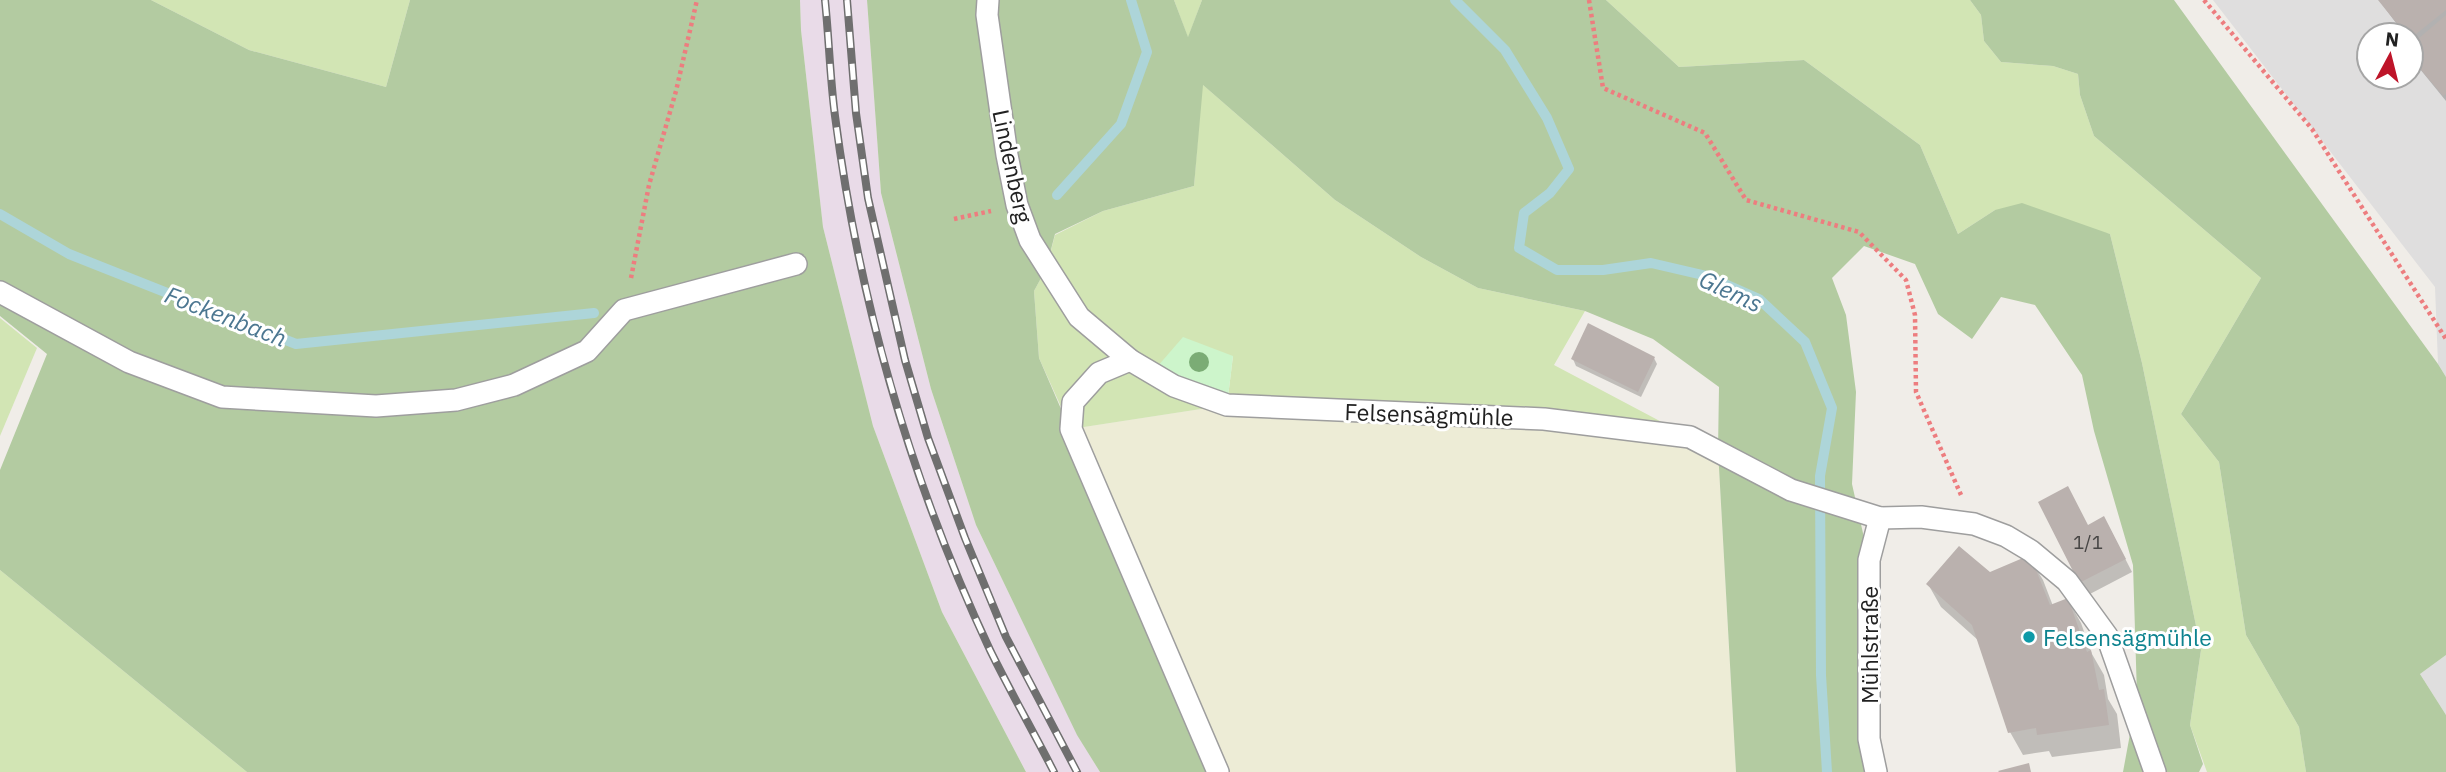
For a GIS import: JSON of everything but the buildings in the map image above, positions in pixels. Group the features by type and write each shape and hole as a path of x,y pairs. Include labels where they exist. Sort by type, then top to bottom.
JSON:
{"lane":[{"name":"Lindenberg","path":"988,0 987,15 1003,129 1017,205 1030,240 1079,317"},
{"path":"0,292 129,362 222,397 376,406 456,400 514,385 587,351 624,310 796,264"},
{"name":"Felsensägmühle","path":"1079,317 1130,360 1174,386 1227,405 1545,419 1690,438 1791,490 1880,518 1921,517 1973,524 2006,536 2032,551 2067,581 2107,636 2155,772"},
{"path":"1130,360 1099,373 1073,402 1071,429 1218,772"},
{"name":"Mühlstraße","path":"1876,772 1868,739 1869,560 1880,518"}],"path":[{"path":"624,310 649,185 676,91 697,0"},
{"path":"1589,0 1603,88 1705,133 1746,200 1859,232 1906,280 1915,315 1916,392 1973,524"},
{"path":"2204,0 2312,129 2446,339"},
{"path":"954,219 1017,205"}],"shaded area":[{"path":"800,0 867,0 881,193 931,389 976,525 1077,734 1100,772 1026,772 942,612 873,426 823,227"},
{"path":"2213,0 2446,0 2446,377 2438,364 2435,287"},
{"path":"2446,655 2446,715 2420,674"}],"green space":[{"path":"0,0 151,0 249,50 386,87 410,0 800,0 823,227 873,426 942,612 1026,772 247,772 0,570 0,470 47,354 0,316"},
{"path":"151,0 410,0 386,87 249,50"},
{"path":"867,0 1174,0 1188,37 1202,0 1606,0 1679,67 1804,60 1920,145 1958,234 1995,210 2022,203 2110,234 2142,363 2201,650 2190,725 2203,764 2199,772 2123,772 2137,696 2133,565 2094,431 2082,375 2035,305 2001,297 1972,339 1938,314 1915,264 1864,246 1832,278 1846,315 1856,392 1852,484 1869,560 1876,772 1736,772 1718,450 1719,387 1653,339 1585,311 1478,288 1421,257 1335,200 1203,85 1194,186 1103,211 1055,234 1046,269 1034,291 1039,358 1218,772 1100,772 1077,735 976,525 931,389 881,193"},
{"path":"1174,0 1202,0 1188,38"},
{"path":"1606,0 1970,0 1981,15 1984,41 2001,62 2053,66 2078,74 2080,95 2094,136 2261,278 2181,414 2219,462 2246,635 2299,727 2306,772 2207,772 2190,725 2201,650 2142,363 2110,234 1995,210 1958,234 1920,145 1804,60 1679,67"},
{"path":"1970,0 2174,0 2438,364 2446,377 2446,655 2420,674 2446,715 2446,772 2306,772 2299,727 2246,635 2219,462 2181,414 2261,278 2094,136 2080,95 2078,74 2053,66 2001,62 1984,41 1981,15"},
{"path":"1202,84 1335,200 1421,257 1478,288 1585,311 1554,365 1690,437 1227,405 1071,429 1039,358 1034,291 1046,269 1055,235 1103,211 1194,186","holes":["1233,356 1227,405 1157,367"]},
{"path":"0,318 37,348 0,436"},
{"path":"1183,337 1233,356 1227,405 1157,367"},
{"path":"1227,405 1690,437 1718,450 1736,772 1218,772 1071,429"},
{"path":"0,570 247,772 0,772"}],"waterway":[{"name":"Fockenbach","path":"1057,195 1121,124 1147,52 1131,0"},
{"name":"Glems","path":"1455,0 1505,50 1547,118 1569,169 1550,193 1524,213 1519,248 1557,270 1603,270 1651,263 1707,276 1759,299 1805,342 1832,408 1820,476 1821,675 1827,772"},
{"name":"Fockenbach","path":"0,214 69,254 296,344 594,313"}],"railway":[{"path":"825,0 833,102 845,185 858,253 892,389 936,522 962,586 990,650 1054,772"},
{"path":"847,0 856,113 868,198 905,360 928,438 1006,637 1077,772"}],"place":[{"name":"Felsensägmühle","path":"2029,637"}]}
